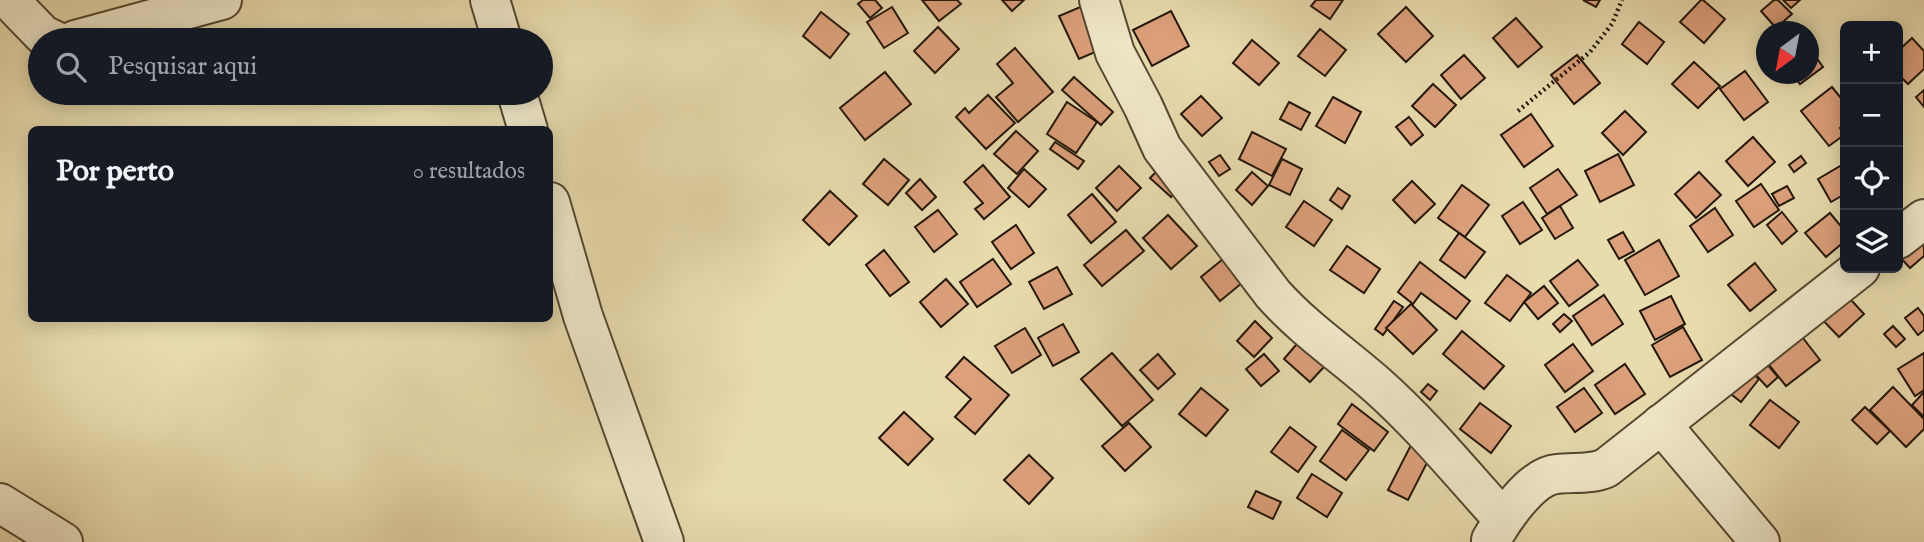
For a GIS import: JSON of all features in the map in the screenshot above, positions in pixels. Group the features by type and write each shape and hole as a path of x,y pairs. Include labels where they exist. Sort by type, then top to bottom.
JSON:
{"street":[{"path":"9,0 36,28"},
{"path":"119,28 222,0"},
{"path":"490,0 498,28"},
{"path":"1099,0 1118,60 1162,148 1273,294 1291,314 1378,386 1408,415 1497,530 1539,480 1553,474 1594,473 1606,468 1854,273"},
{"path":"521,105 527,126"},
{"path":"553,212 583,316 664,542"},
{"path":"1903,235 1924,219"},
{"path":"1661,424 1760,542"},
{"path":"0,503 63,542"}],"path":[{"path":"1518,111 1590,52 1612,24 1622,0"}],"building":[{"path":"863,0 875,0 882,8 870,18 858,4"},
{"path":"922,0 957,0 961,4 939,21"},
{"path":"1002,0 1024,0 1012,11"},
{"path":"1097,0 1116,43 1079,59 1059,16"},
{"path":"1316,0 1343,0 1330,19 1311,6"},
{"path":"1583,0 1600,0 1596,7"},
{"path":"1701,0 1725,19 1704,43 1680,22"},
{"path":"1774,0 1778,0 1792,14 1784,21 1770,21 1761,11"},
{"path":"1783,0 1800,0 1791,8"},
{"path":"892,7 908,33 884,48 867,22"},
{"path":"1406,7 1433,36 1406,62 1378,34"},
{"path":"1171,11 1189,46 1152,66 1133,30"},
{"path":"821,12 849,34 830,58 803,36"},
{"path":"1516,18 1542,47 1518,67 1493,38"},
{"path":"1639,22 1664,42 1647,64 1622,44"},
{"path":"938,27 959,49 935,73 914,51"},
{"path":"1320,29 1346,50 1325,76 1298,56"},
{"path":"1912,38 1924,51 1924,69 1908,84 1903,79 1903,46"},
{"path":"1252,40 1279,63 1259,85 1233,63"},
{"path":"1015,48 1053,92 1018,122 996,97 1013,83 997,64"},
{"path":"1464,55 1485,78 1461,99 1441,75"},
{"path":"1577,55 1600,83 1574,104 1551,75"},
{"path":"1694,62 1720,86 1698,108 1672,84"},
{"path":"1745,71 1768,102 1744,120 1720,89"},
{"path":"885,72 911,104 865,140 840,108"},
{"path":"1074,77 1113,112 1101,125 1062,90"},
{"path":"1433,84 1456,105 1435,127 1412,106"},
{"path":"1832,87 1840,97 1840,138 1829,146 1801,111"},
{"path":"1924,90 1924,107 1916,97"},
{"path":"988,95 1015,123 986,149 956,117 965,108 969,113"},
{"path":"1201,96 1222,118 1202,136 1181,114"},
{"path":"1333,97 1361,112 1345,143 1316,126"},
{"path":"1067,102 1097,122 1076,153 1047,134"},
{"path":"1289,102 1310,113 1301,130 1280,119"},
{"path":"1625,111 1646,132 1623,155 1602,133"},
{"path":"1531,114 1553,146 1524,167 1501,135"},
{"path":"1409,117 1423,135 1411,145 1396,127"},
{"path":"1016,131 1038,151 1017,174 994,154"},
{"path":"1252,132 1286,149 1272,176 1239,159"},
{"path":"1753,137 1775,162 1748,186 1726,161"},
{"path":"1055,142 1084,161 1078,169 1050,149"},
{"path":"1174,154 1193,173 1171,197 1150,178"},
{"path":"1618,154 1634,185 1600,202 1585,171"},
{"path":"1220,155 1230,169 1219,176 1209,162"},
{"path":"1801,156 1806,163 1794,172 1789,165"},
{"path":"884,159 909,180 888,205 863,184"},
{"path":"1282,159 1302,169 1290,195 1269,185"},
{"path":"983,165 1010,197 984,219 975,209 983,203 964,182"},
{"path":"1119,166 1141,188 1117,211 1096,188"},
{"path":"1840,166 1840,197 1831,202 1818,179"},
{"path":"1024,169 1046,189 1029,207 1008,188"},
{"path":"1558,169 1577,195 1547,214 1530,188"},
{"path":"1252,172 1268,186 1252,205 1236,190"},
{"path":"1699,172 1721,195 1696,218 1675,194"},
{"path":"920,179 936,197 922,210 906,193"},
{"path":"1412,181 1435,204 1415,223 1393,200"},
{"path":"1761,184 1779,210 1754,227 1736,201"},
{"path":"1462,185 1489,205 1465,237 1438,218"},
{"path":"1787,186 1794,198 1779,206 1772,194"},
{"path":"1338,188 1350,196 1342,209 1330,200"},
{"path":"830,191 857,216 829,245 803,220"},
{"path":"1092,194 1116,222 1091,243 1068,215"},
{"path":"1304,201 1332,220 1314,246 1286,227"},
{"path":"1523,202 1542,230 1520,244 1502,216"},
{"path":"1560,206 1573,228 1555,239 1542,218"},
{"path":"1715,208 1733,235 1708,252 1690,226"},
{"path":"938,210 957,234 934,252 915,227"},
{"path":"1782,212 1797,231 1782,244 1767,225"},
{"path":"1830,213 1840,225 1840,245 1826,257 1805,233"},
{"path":"1168,215 1197,246 1171,269 1143,238"},
{"path":"1016,225 1034,253 1011,269 992,242"},
{"path":"1126,230 1144,251 1102,286 1084,265"},
{"path":"1623,232 1634,251 1619,259 1608,240"},
{"path":"1459,233 1485,252 1465,278 1440,260"},
{"path":"1924,236 1924,256 1910,268 1903,260 1903,251"},
{"path":"1659,240 1679,276 1645,295 1625,260"},
{"path":"1347,246 1380,269 1364,293 1330,270"},
{"path":"884,250 909,282 890,296 866,265"},
{"path":"1228,255 1248,278 1220,301 1201,277"},
{"path":"993,259 1011,284 977,307 960,282"},
{"path":"1578,260 1598,285 1569,306 1550,281"},
{"path":"1420,262 1470,301 1456,319 1421,293 1413,304 1398,292"},
{"path":"1755,263 1776,290 1750,311 1728,285"},
{"path":"1057,267 1072,294 1044,309 1029,282"},
{"path":"1507,275 1531,293 1510,321 1485,303"},
{"path":"946,279 968,304 941,327 920,302"},
{"path":"1544,286 1558,303 1538,319 1524,302"},
{"path":"1841,289 1864,314 1839,337 1816,313"},
{"path":"1604,295 1623,324 1592,345 1573,316"},
{"path":"1671,296 1685,324 1655,340 1640,311"},
{"path":"1394,301 1403,307 1383,335 1375,329"},
{"path":"1411,304 1437,330 1413,354 1386,328"},
{"path":"1918,308 1924,316 1924,330 1918,335 1905,318"},
{"path":"1564,314 1572,321 1560,332 1553,324"},
{"path":"1255,321 1272,338 1254,357 1237,341"},
{"path":"1063,324 1079,352 1053,366 1038,338"},
{"path":"1893,326 1905,339 1896,347 1884,334"},
{"path":"1683,327 1702,360 1670,377 1652,345"},
{"path":"1025,328 1041,355 1012,373 995,346"},
{"path":"1796,329 1820,360 1786,386 1761,355"},
{"path":"1462,331 1504,366 1484,389 1443,354"},
{"path":"1307,332 1334,356 1310,382 1284,359"},
{"path":"1573,344 1593,371 1565,392 1545,365"},
{"path":"1756,351 1778,377 1767,387 1744,362"},
{"path":"1112,353 1153,400 1122,426 1081,379"},
{"path":"1924,353 1924,390 1915,396 1898,369"},
{"path":"1158,354 1175,374 1158,389 1140,370"},
{"path":"1264,354 1279,371 1261,386 1246,369"},
{"path":"964,357 1009,395 975,434 955,417 971,399 946,377"},
{"path":"1736,360 1759,379 1741,402 1717,383"},
{"path":"1625,364 1645,394 1615,414 1595,385"},
{"path":"1428,384 1437,391 1430,400 1421,392"},
{"path":"1893,387 1924,419 1924,429 1906,447 1870,410"},
{"path":"1201,388 1228,410 1206,436 1179,414"},
{"path":"1584,388 1602,413 1575,432 1557,407"},
{"path":"1924,392 1924,417 1912,405"},
{"path":"1770,400 1799,422 1779,448 1750,425"},
{"path":"1480,403 1511,426 1491,453 1460,429"},
{"path":"1352,404 1388,432 1374,451 1338,424"},
{"path":"1865,407 1890,431 1877,444 1852,420"},
{"path":"904,412 933,439 908,465 879,438"},
{"path":"1129,423 1151,447 1125,471 1102,446"},
{"path":"1290,427 1316,447 1298,472 1271,452"},
{"path":"1342,430 1369,450 1346,480 1320,461"},
{"path":"1412,443 1432,453 1408,500 1388,490"},
{"path":"1029,455 1053,478 1029,504 1004,480"},
{"path":"1312,474 1342,493 1327,517 1297,498"},
{"path":"1256,491 1281,502 1273,519 1248,507"}]}
